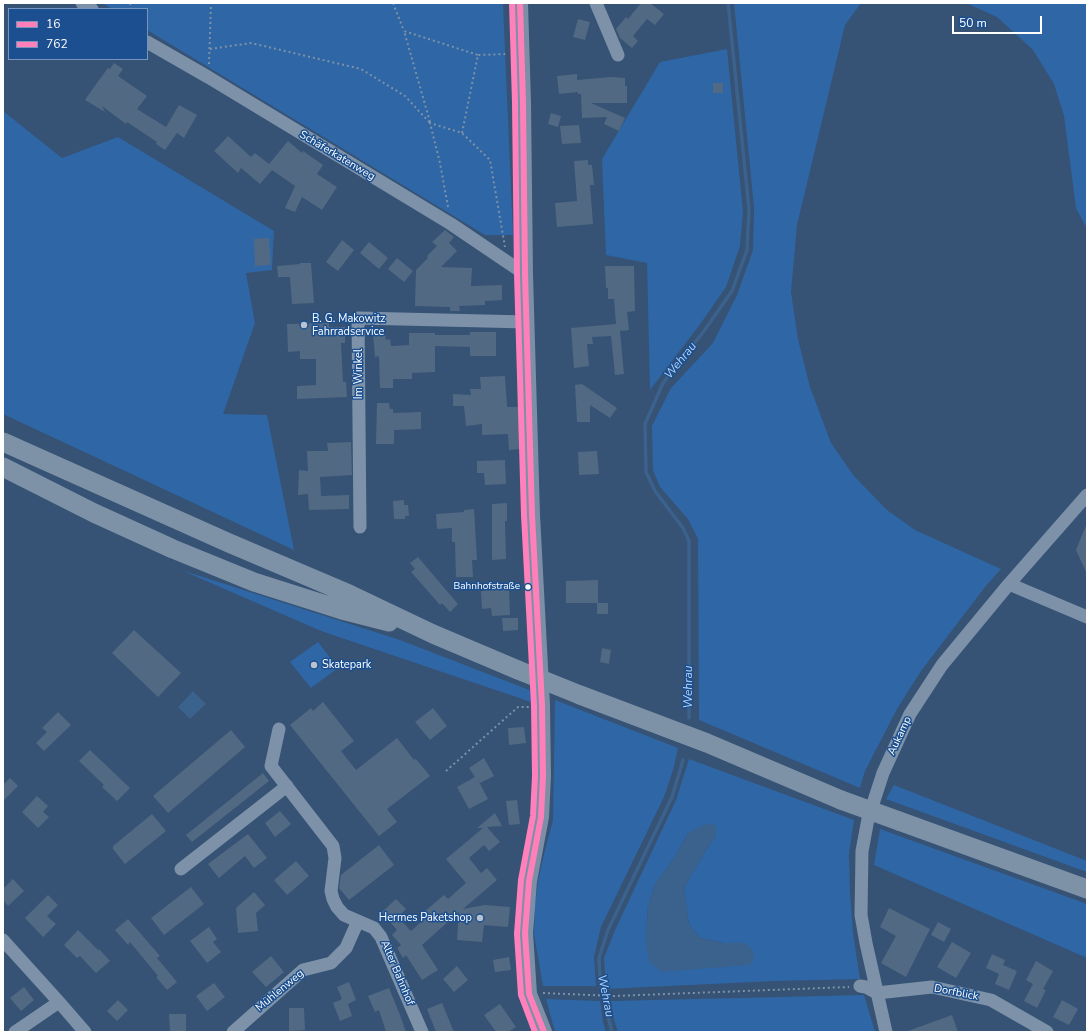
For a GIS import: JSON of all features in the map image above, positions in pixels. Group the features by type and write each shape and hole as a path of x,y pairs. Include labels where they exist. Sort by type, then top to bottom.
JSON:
{"highway":[{"path":"3,442 222,540 349,594 433,634 518,670 707,743 841,800 1087,889"},
{"path":"3,467 94,513 173,549 254,582 342,610 433,634"}],"main road":[{"path":"520,3 525,274 532,515 542,705 543,776 541,817 529,881 525,933 528,990 544,1032"}],"street":[{"path":"596,3 618,55"},
{"name":"Schäferkatenweg","path":"148,43 451,224 525,274"},
{"name":"Im Winkel","path":"360,527 358,318 527,322"},
{"name":"Aukamp","path":"886,1032 861,915 862,851 868,819 882,773 910,714 938,671 1009,584 1087,495"},
{"path":"1009,584 1087,617"},
{"name":"Alter Bahnhof","path":"279,729 271,766 333,846 335,858 331,891 333,899 337,907 344,915 374,928 381,937 422,1032"},
{"path":"180,869 287,786"},
{"name":"Mühlenweg","path":"233,1032 303,970 331,963 346,948 358,921"},
{"path":"3,940 86,1032"},
{"path":"860,986 866,987 877,994"},
{"name":"Dorfblick","path":"877,994 932,987 991,1000 1047,1032"},
{"path":"15,1032 59,1002"}],"path":[{"path":"208,78 211,3"},
{"path":"392,3 404,31 430,123 440,163 451,224"},
{"path":"404,31 478,56 521,53"},
{"path":"210,49 251,43 361,69 405,96 430,123 462,133 490,160 508,262"},
{"path":"462,133 478,56"},
{"path":"446,771 518,707 539,707 542,705"},
{"path":"528,990 544,993 614,996 860,986"}],"shaded area":[{"path":"102,3 503,3 513,235 485,235 148,31 148,8 110,8"},
{"path":"734,3 861,3 845,25 797,225 791,292 798,339 810,387 831,443 854,476 887,510 915,530 1001,569 985,587 921,671 897,709 865,771 860,788 699,720 698,539 688,519 660,487 653,470 652,426 671,388 713,343 737,295 753,250 754,208"},
{"path":"966,3 1087,3 1087,229 1076,208 1064,116 1054,84 1033,50 997,17"},
{"path":"727,49 743,212 740,246 726,287 701,323 650,390 647,263 606,255 602,159 660,62"},
{"path":"3,111 62,158 118,137 274,231 272,270 246,273 255,323 223,414 267,415 294,550 3,414"},
{"path":"181,570 400,640 532,691 534,703 321,631"},
{"name":"Skatepark","path":"318,642 338,668 311,688 290,662"},
{"path":"193,691 206,704 190,719 178,707"},
{"path":"555,700 678,748 674,767 664,797 601,927 594,957 596,986 543,986 534,934 535,904 538,881 553,820"},
{"path":"689,759 854,820 849,854 850,893 853,933 860,979 775,981 606,989 604,958 615,930 676,800","holes":["688,833 716,836 684,888 689,925 700,938 723,943 746,943 647,949 646,935 648,906 655,884 675,857"]},
{"path":"894,785 1087,861 1087,872 886,799"},
{"path":"705,824 716,825 716,836 684,888 689,925 700,938 723,943 746,943 754,952 753,962 748,965 662,972 650,963 647,949 646,935 648,906 655,884 675,857 688,833"},
{"path":"880,829 1087,904 1087,958 874,865"},
{"path":"864,995 875,1032 618,1032 614,1020 611,1001"},
{"path":"546,999 600,1001 606,1032 556,1032"}],"building":[{"path":"641,3 650,3 664,14 655,25 647,19 633,36 638,41 632,48 620,38 616,29 626,17 628,19"},
{"path":"578,19 590,22 585,40 573,37"},
{"path":"114,63 123,69 118,76 147,96 137,109 166,127 179,105 197,115 184,138 177,133 165,150 156,144 157,142 127,122 126,124 102,106 105,112 85,100 108,68 110,69"},
{"path":"577,74 577,80 611,77 625,78 625,86 627,86 627,103 591,103 625,118 619,131 604,124 607,117 582,118 581,94 578,94 578,92 559,94 557,76"},
{"path":"713,83 723,83 723,93 713,93"},
{"path":"551,113 561,116 558,127 548,124"},
{"path":"579,125 581,143 562,144 560,126"},
{"path":"228,136 251,157 255,153 269,164 288,141 302,153 303,151 323,165 317,174 337,187 322,210 302,197 295,212 285,208 295,186 272,170 260,184 241,168 238,173 214,151"},
{"path":"588,160 588,165 592,165 594,185 590,185 593,224 557,227 555,203 577,201 574,161"},
{"path":"445,230 454,237 449,243 457,251 441,267 472,268 471,286 502,285 502,300 485,301 485,305 459,306 460,311 450,311 450,307 415,306 416,270 437,246 432,242"},
{"path":"269,238 271,265 255,266 254,239"},
{"path":"342,240 354,250 338,271 326,262"},
{"path":"369,242 388,258 379,269 360,253"},
{"path":"397,258 413,271 404,282 388,269"},
{"path":"311,263 314,303 292,304 290,277 278,277 277,266"},
{"path":"605,266 634,266 635,311 627,312 629,330 620,331 624,374 615,375 611,336 592,337 593,344 587,344 589,366 574,368 571,328 616,324 614,299 608,299"},
{"path":"329,323 329,327 345,327 345,343 341,343 343,382 346,382 347,397 297,399 297,386 316,385 316,359 300,359 300,351 288,352 287,324"},
{"path":"470,332 496,332 496,356 470,356 470,347 435,346 435,372 412,373 412,379 393,379 393,388 380,388 379,356 375,357 373,334 385,333 386,340 390,339 391,346 409,345 409,333 470,335"},
{"path":"505,376 507,407 519,407 521,449 509,450 508,434 482,435 482,424 466,426 464,406 453,406 453,394 471,395 470,389 481,389 480,377"},
{"path":"582,384 617,408 610,418 590,405 590,422 577,422 575,385"},
{"path":"377,403 389,403 390,409 393,409 393,413 421,412 421,429 394,430 394,444 376,444"},
{"path":"351,442 352,475 320,477 321,496 349,495 349,509 309,510 308,494 298,495 299,470 308,471 307,451 328,451 327,443"},
{"path":"597,451 599,474 579,475 578,452"},
{"path":"505,460 506,484 485,485 484,473 477,473 477,461"},
{"path":"404,500 404,505 408,505 409,516 405,516 405,519 394,519 393,501"},
{"path":"507,503 507,521 505,521 506,559 492,560 492,504"},
{"path":"474,509 477,560 472,560 473,577 456,577 455,542 452,542 452,528 437,529 436,514 464,512 464,510"},
{"path":"1087,523 1087,574 1076,550"},
{"path":"418,557 458,604 450,612 442,603 440,605 411,572 415,569 410,563"},
{"path":"598,580 598,603 566,603 566,581"},
{"path":"509,589 510,615 492,616 491,608 482,609 481,591"},
{"path":"597,603 608,603 608,614 597,614"},
{"path":"502,618 518,618 518,630 503,631"},
{"path":"134,630 181,673 158,697 112,653"},
{"path":"602,648 611,650 609,664 600,662"},
{"path":"323,702 354,741 341,751 356,770 397,738 414,760 416,759 430,776 387,809 397,822 379,836 290,725 311,708 313,711"},
{"path":"433,708 447,726 430,740 415,722"},
{"path":"58,712 71,725 44,751 36,743 47,732 42,728"},
{"path":"524,727 526,743 509,745 508,728"},
{"path":"231,730 245,747 168,813 153,796"},
{"path":"90,750 130,788 117,801 102,787 104,785 79,761"},
{"path":"484,758 494,776 480,783 477,778 488,799 469,809 457,787 475,777 469,768"},
{"path":"263,773 269,781 192,842 186,835"},
{"path":"10,778 18,786 3,801 3,785"},
{"path":"37,796 48,806 43,812 49,817 38,828 22,812"},
{"path":"517,800 520,824 509,825 506,801"},
{"path":"280,811 291,824 275,837 265,823"},
{"path":"495,813 502,826 487,827 500,842 489,851 484,845 469,858 481,873 487,868 497,880 463,909 485,905 510,907 508,927 484,925 482,942 457,940 459,912 422,945 438,970 422,980 406,955 403,958 397,948 401,945 392,935 397,930 382,912 396,899 406,909 398,917 411,931 428,916 424,912 444,895 448,899 466,883 446,859 483,828 477,828"},
{"path":"152,814 166,831 125,864 113,849 113,846"},
{"path":"248,834 267,858 254,868 245,856 219,878 208,864"},
{"path":"379,845 394,865 349,900 339,888 341,875"},
{"path":"296,861 309,876 287,895 274,880"},
{"path":"13,879 24,891 8,906 3,900 3,889"},
{"path":"191,887 204,904 164,935 151,918"},
{"path":"254,892 265,905 256,913 258,931 238,933 236,908"},
{"path":"48,895 58,905 47,916 56,924 43,937 25,918"},
{"path":"889,908 930,929 906,977 881,963 896,936 880,927"},
{"path":"128,919 160,956 157,958 177,982 167,990 156,977 158,976 130,942 128,945 115,930"},
{"path":"938,922 951,929 944,942 931,935"},
{"path":"209,927 217,939 213,942 221,952 207,963 190,941"},
{"path":"78,930 110,961 96,973 80,956 77,958 64,945"},
{"path":"952,942 971,953 956,978 937,967"},
{"path":"992,954 1005,960 1003,965 1017,971 1009,990 995,984 999,974 986,968"},
{"path":"271,956 284,972 266,987 252,972"},
{"path":"509,957 511,970 495,972 493,960"},
{"path":"1036,961 1053,971 1043,989 1046,990 1037,1008 1024,1001 1033,984 1026,980"},
{"path":"457,966 468,980 454,992 443,979"},
{"path":"349,982 356,1000 348,1004 352,1016 340,1021 333,1003 342,999 337,987"},
{"path":"214,983 225,997 207,1011 196,996"},
{"path":"24,987 34,1000 21,1011 10,998"},
{"path":"389,988 406,1032 386,1032 379,1010 375,1012 368,996"},
{"path":"118,1000 128,1010 117,1021 107,1011"},
{"path":"1062,1000 1078,1009 1069,1025 1053,1017"},
{"path":"442,1003 454,1032 436,1032 427,1009"},
{"path":"500,1004 516,1027 508,1032 496,1032 484,1015"},
{"path":"289,1008 304,1008 305,1030 289,1031"},
{"path":"169,1014 186,1014 186,1032 170,1032"},
{"path":"952,1015 958,1032 908,1032 908,1031"}],"waterway":[{"name":"Wehrau","path":"689,718 689,541 683,528 655,491 646,472 645,424 663,383 704,331 732,291 747,250 749,209 728,3"},
{"name":"Wehrau","path":"612,1032 600,982 599,958 608,930 672,797 683,760"}],"transit line":[{"name":"762","path":"512,3 517,274 524,515 534,705 535,776 533,816 521,880 517,934 521,995 535,1032"},
{"name":"16","path":"520,3 525,274 532,515 542,705 543,776 541,817 529,881 525,933 529,994 544,1032"}],"place":[{"name":"B. G. Makowitz Fahrradservice","path":"304,325"},
{"name":"Bahnhofstraße","path":"528,587"},
{"name":"Skatepark","path":"314,665"},
{"name":"Hermes Paketshop","path":"480,918"}]}
